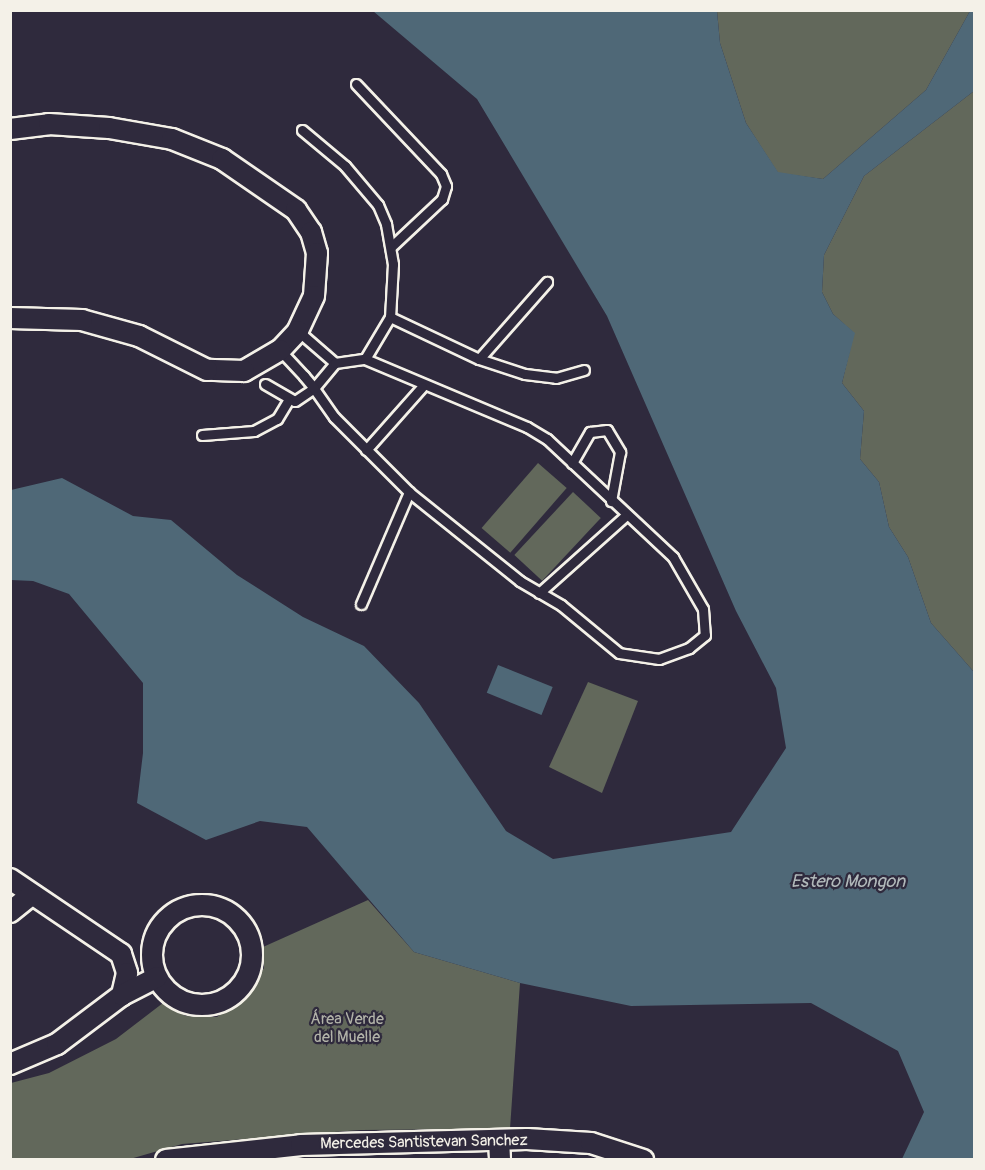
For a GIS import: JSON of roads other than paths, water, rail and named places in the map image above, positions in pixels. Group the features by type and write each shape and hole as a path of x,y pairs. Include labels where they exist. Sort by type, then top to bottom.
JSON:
{"street":[{"path":"10,129 49,124 172,139 251,175 296,210 311,232 317,254 314,296 298,331 280,350 244,371 224,373 110,326 55,317 10,318"},
{"path":"10,879 121,954 128,973 122,995"},
{"path":"10,912 32,894"},
{"path":"196,905 212,906 234,917 248,937 252,952 243,983 216,1003 182,1001 158,977 152,948 167,919 196,905"},
{"path":"121,954 152,948"},
{"path":"10,1064 57,1044 122,995 158,977"},
{"path":"499,1140 500,1160"},
{"name":"Mercedes Santistevan Sanchez","path":"166,1160 367,1150 499,1140 591,1143 641,1159"}],"lane":[{"path":"356,84 441,174 446,186 442,199 392,246"},
{"path":"302,130 345,166 378,205 392,246 390,316 365,359"},
{"path":"479,359 547,282"},
{"path":"390,316 479,359 525,374 556,378 584,370"},
{"path":"298,331 335,363"},
{"path":"265,384 288,400 302,399 314,388 335,363 365,359 422,387 527,427 572,463 625,516 673,557 696,593 707,623 698,642 659,659 633,659 602,642 561,605 540,593 409,492 366,450 314,388 280,350"},
{"path":"366,450 422,387"},
{"path":"202,435 254,431 277,418 288,400"},
{"path":"572,463 590,432 607,430 620,452 611,501"},
{"path":"361,604 409,492"},
{"path":"540,593 625,516"}],"water":[{"name":"Estero Mongon","path":"373,11 717,11 720,43 746,123 778,172 823,179 926,90 970,11 974,11 974,91 864,176 824,255 822,292 833,314 855,333 842,383 864,411 860,459 879,482 889,527 908,557 931,623 974,672 974,1159 902,1159 924,1112 898,1051 811,1003 631,1006 520,983 414,952 307,827 260,821 206,840 137,803 143,753 143,683 69,594 33,581 11,580 11,490 62,478 133,516 171,520 237,575 303,617 364,646 419,703 506,831 553,859 731,832 786,748 776,688 736,611 607,316 477,99"},
{"path":"498,665 553,687 541,715 487,693"}],"park label":[{"name":"Área Verde del Muelle","path":"347,1028"}]}
